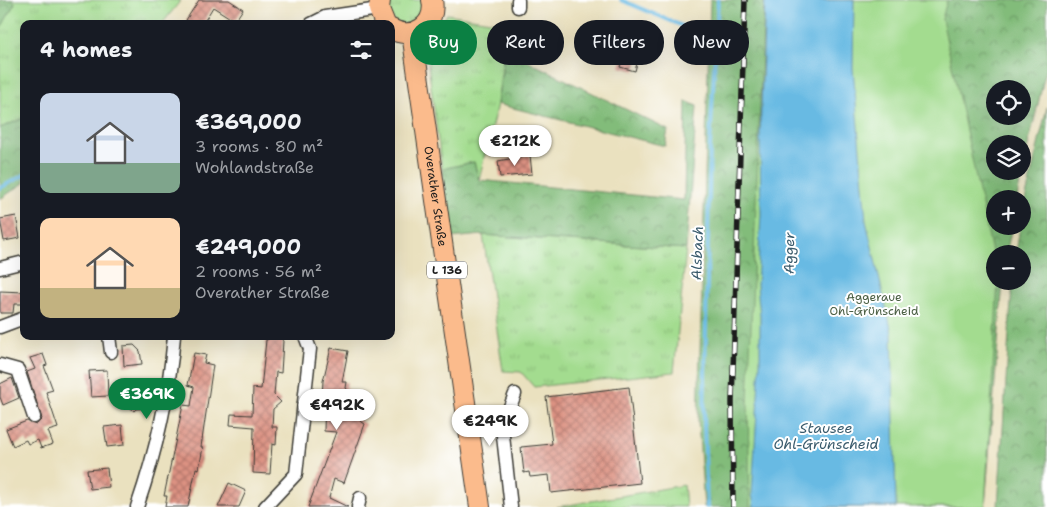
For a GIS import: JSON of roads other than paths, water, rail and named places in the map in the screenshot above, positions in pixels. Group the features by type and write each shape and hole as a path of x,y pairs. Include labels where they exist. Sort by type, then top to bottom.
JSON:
{"main road":[{"path":"429,20 432,0"},
{"path":"395,31 404,34 410,33"},
{"name":"Overather Straße","path":"417,65 480,507"}],"street":[{"path":"319,20 325,17 381,11"},
{"path":"0,268 20,263"},
{"path":"0,327 20,320"},
{"path":"110,340 111,352"},
{"path":"137,507 150,470 166,400 174,340"},
{"path":"265,507 296,474 310,349 307,340"},
{"path":"0,365 18,370 34,417"},
{"path":"511,507 502,427 515,394"}],"water":[{"name":"Stausee Ohl-Grünscheid","path":"765,0 854,0 853,68 866,221 892,333 896,507 754,507 752,494 760,363 760,315 757,285 761,215 760,135"}],"waterway":[{"path":"621,0 674,22"},
{"name":"Alsbach","path":"707,507 704,424 706,326 710,145 718,0"},
{"path":"0,188 20,177"}],"railway":[{"path":"733,507 732,401 745,0"}],"water label":[{"name":"Agger","path":"789,253"}],"park label":[{"name":"Aggeraue Ohl-Grünscheid","path":"874,304"}]}
